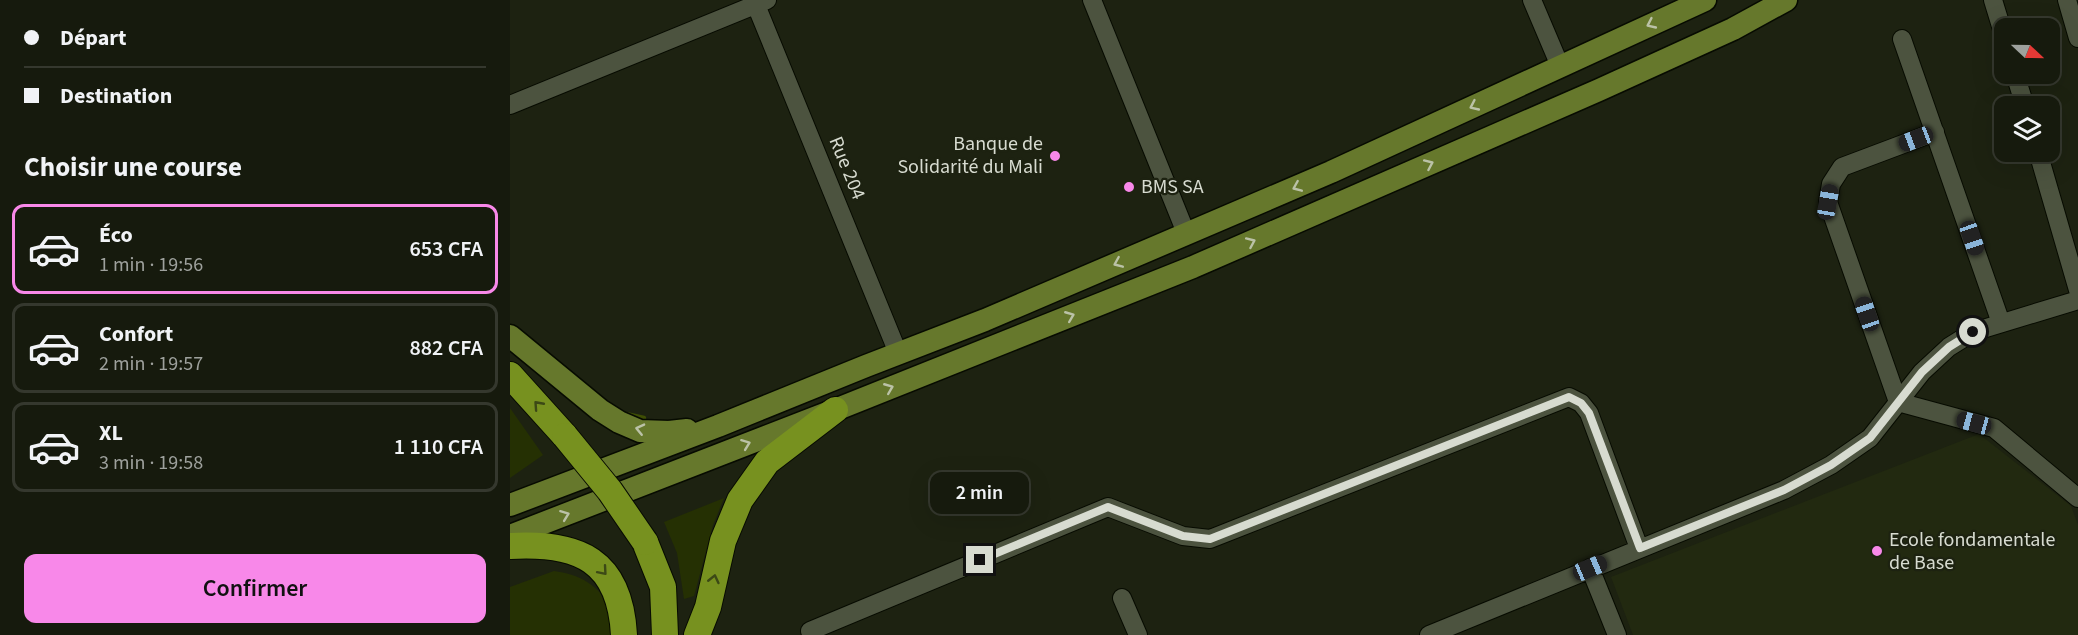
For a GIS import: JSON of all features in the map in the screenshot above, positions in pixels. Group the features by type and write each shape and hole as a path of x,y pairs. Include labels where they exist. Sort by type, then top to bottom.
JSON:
{"highway":[{"path":"510,375 565,436 610,491 645,542 663,587 665,635"},
{"path":"697,635 708,607 723,542 740,500 767,462 835,410"},
{"path":"510,546 540,544 570,549 595,563 612,582 623,613 624,635"}],"main road":[{"path":"510,505 718,426 985,320 1331,172 1705,0"},
{"path":"510,536 835,410 1193,267 1640,71 1733,29 1786,0"},
{"path":"510,336 600,410 619,422 640,431 669,432 718,426"}],"street":[{"path":"1092,0 1186,233"},
{"path":"1532,0 1560,66"},
{"path":"1993,0 1998,18"},
{"path":"2067,0 2078,38"},
{"path":"510,105 759,2"},
{"name":"Rue 204","path":"759,2 898,353"},
{"path":"1902,39 2001,323"},
{"path":"1898,402 1828,202 1831,184 1842,167 1935,132"},
{"path":"2041,162 2078,290"},
{"path":"1429,635 1784,490 1831,465 1870,438 1922,372 1949,347 1973,332 2078,300"},
{"path":"810,631 1108,507 1183,536 1210,539 1569,397 1581,403 1589,413 1640,548"},
{"path":"1898,402 1994,428 2078,498"},
{"path":"1590,568 1617,635"},
{"path":"1122,598 1138,635"}],"shaded area":[{"path":"510,408 543,455 510,478"},
{"name":"Ecole fondamentale de Base","path":"1979,434 2071,506 2078,525 2078,635 1633,635 1611,577"},
{"path":"724,498 713,525 694,596 684,599 677,553 664,522"},
{"path":"554,571 580,578 601,594 610,614 611,635 510,635 510,587"}],"waterway":[{"path":"626,414 644,418"}],"place":[{"name":"Banque de Solidarité du Mali","path":"1055,156"},
{"name":"BMS SA","path":"1129,187"},
{"name":"Ecole fondamentale de Base","path":"1877,551"}],"route":[{"path":"980,560 1108,507 1183,536 1210,539 1569,397 1581,403 1589,413 1640,548 1784,490 1831,465 1870,438 1922,372 1949,347 1973,332"}]}
